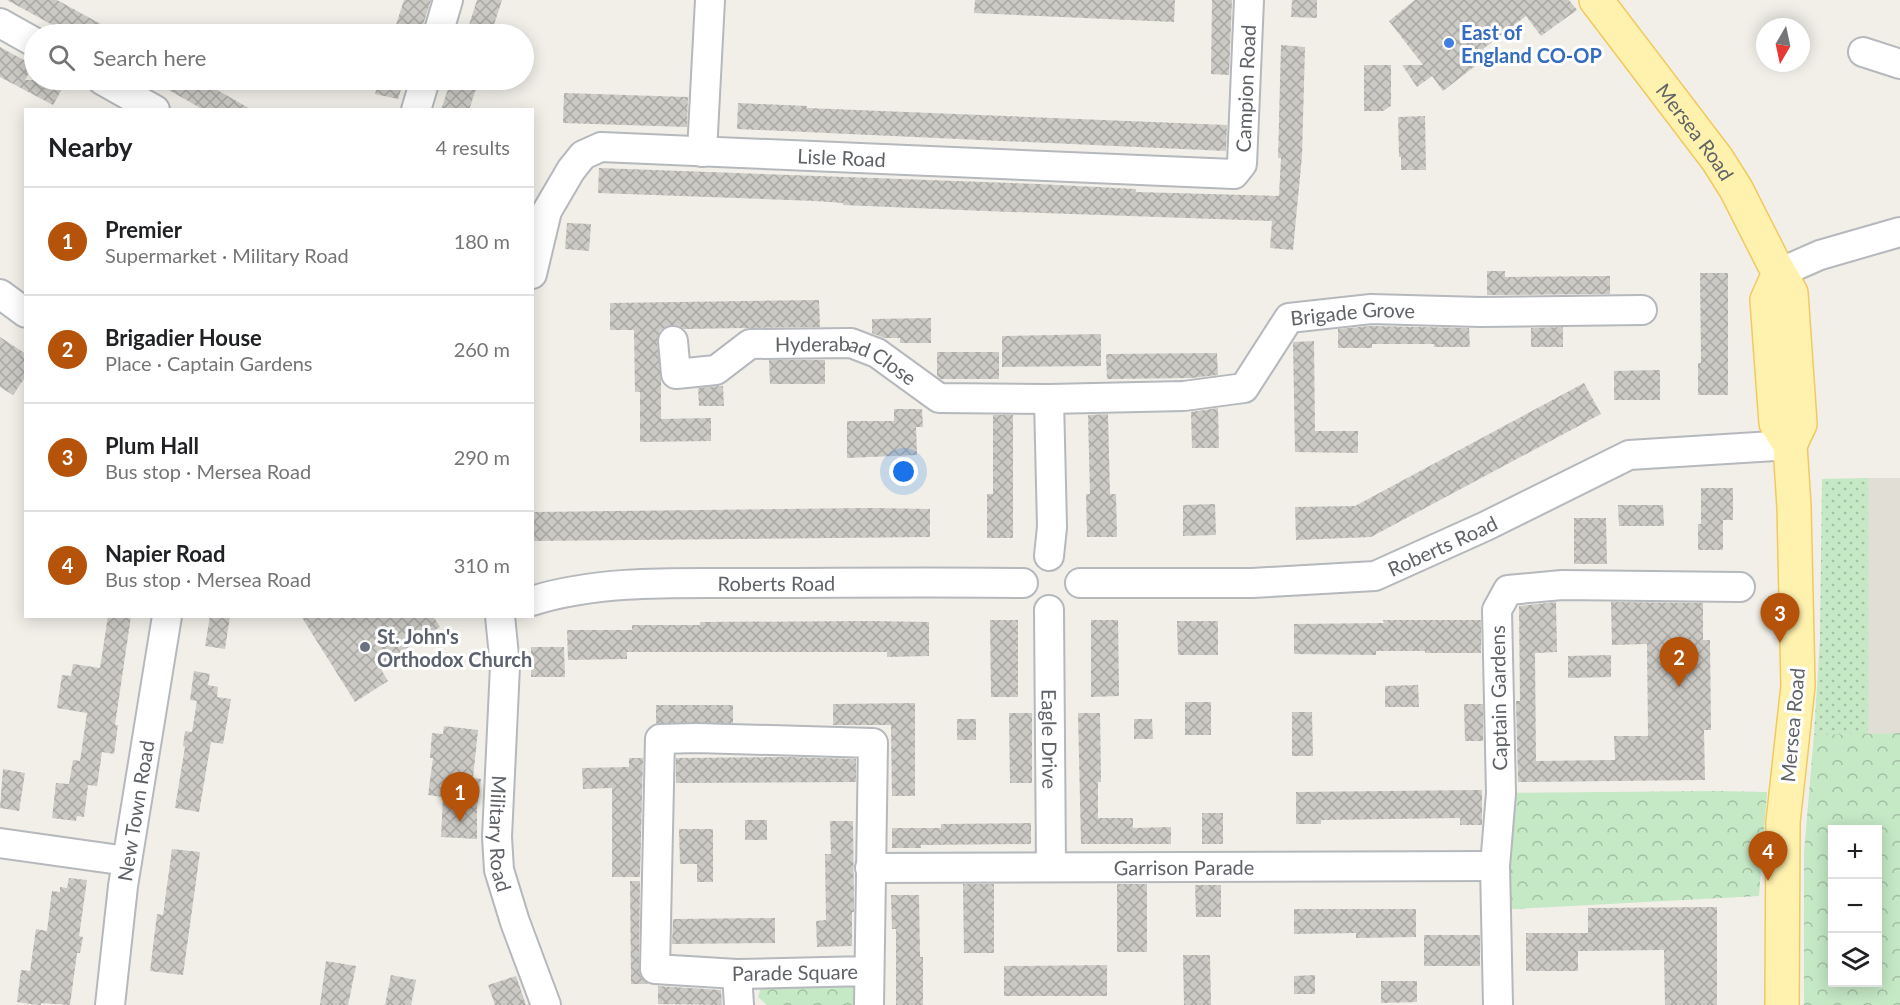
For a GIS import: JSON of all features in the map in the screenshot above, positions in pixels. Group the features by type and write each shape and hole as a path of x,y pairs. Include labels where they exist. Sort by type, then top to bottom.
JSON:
{"main road":[{"name":"Mersea Road","path":"1596,0 1717,159 1736,189 1791,293 1800,402 1800,424 1790,445 1794,507 1798,686 1783,822 1782,1005"}],"street":[{"path":"441,24 448,0"},
{"path":"702,152 710,0"},
{"name":"Campion Road","path":"1234,174 1242,164 1249,0"},
{"path":"0,22 24,36"},
{"path":"1863,52 1900,64"},
{"path":"120,90 151,108"},
{"path":"417,108 422,90"},
{"name":"Lisle Road","path":"534,266 547,211 583,155 601,147 1234,174"},
{"path":"1779,273 1820,255 1900,232"},
{"path":"0,294 24,312"},
{"name":"Brigade Grove","path":"1049,399 1185,396 1244,388 1289,318 1371,309 1481,312 1642,310"},
{"name":"Hyderabad Close","path":"673,341 676,374 716,370 750,344 851,343 877,353 939,398 1049,399"},
{"path":"1049,399 1052,527 1050,556"},
{"name":"Roberts Road","path":"1080,583 1252,583 1375,576 1486,526 1629,456 1790,445"},
{"path":"1050,556 1071,567 1080,583 1078,592 1071,600 1059,609 1049,610 1030,600 1025,594 1023,582 1024,572 1050,556"},
{"name":"Roberts Road","path":"534,601 579,590 633,585 1023,582"},
{"name":"Captain Gardens","path":"1498,1005 1495,866 1501,793 1497,610 1508,590 1562,585 1740,587"},
{"name":"Eagle Drive","path":"1049,610 1051,867"},
{"name":"New Town Road","path":"110,1005 127,861 167,618"},
{"name":"Military Road","path":"500,618 505,666 497,837 499,870 515,922 546,1005"},
{"name":"Parade Square","path":"660,739 873,743 868,971 737,974 655,969 660,739"},
{"path":"0,843 127,861"},
{"name":"Garrison Parade","path":"870,868 1495,866"},
{"path":"868,971 869,1005"},
{"path":"737,974 739,1005"}],"shaded area":[{"path":"1868,478 1900,478 1900,733 1868,734"}],"green space":[{"path":"1868,478 1868,734 1814,735 1820,640 1822,479"},
{"path":"1900,733 1900,1005 1804,1005 1804,852 1814,735"},
{"path":"1767,792 1759,896 1497,910 1501,793"},
{"path":"854,980 864,1005 767,1005 758,997 762,985"}],"building":[{"path":"7,0 57,0 101,24 51,24"},
{"path":"404,0 431,0 423,24 396,24"},
{"path":"477,0 502,0 494,24 469,24"},
{"path":"975,0 1175,0 1174,22 974,13"},
{"path":"1212,0 1232,0 1229,75 1211,74"},
{"path":"1292,0 1317,0 1317,18 1291,17"},
{"name":"East of England CO-OP","path":"1415,0 1569,0 1577,10 1541,36 1526,16 1483,49 1488,56 1443,91 1432,76 1417,87 1402,65 1423,65 1389,21"},
{"path":"1281,45 1305,47 1302,156 1293,250 1270,248 1272,221 985,211 843,205 843,203 815,201 598,193 599,168 1038,184 1136,189 1136,192 1277,196 1279,195 1281,158 1278,158"},
{"path":"0,47 24,60 24,90 0,77"},
{"path":"1364,65 1391,65 1391,106 1383,111 1364,111"},
{"path":"25,90 61,90 53,105"},
{"path":"169,90 217,90 249,108 200,108"},
{"path":"376,90 401,90 398,99 375,94"},
{"path":"448,90 476,90 470,108 442,108"},
{"path":"564,93 688,97 687,127 563,123"},
{"path":"738,103 807,106 807,108 1227,125 1226,151 737,129"},
{"path":"1425,116 1426,170 1401,170 1398,117"},
{"path":"567,223 591,224 589,251 565,249"},
{"path":"1487,271 1505,271 1505,277 1610,276 1610,294 1487,295"},
{"path":"1700,273 1728,273 1728,395 1698,395 1698,363 1701,363"},
{"path":"819,300 820,327 684,329 672,325 660,330 657,342 661,379 661,419 711,418 711,441 640,442 640,392 635,392 634,330 610,330 610,303"},
{"path":"931,318 931,343 900,343 900,338 884,338 872,333 872,319"},
{"path":"1370,326 1469,328 1470,347 1434,347 1434,344 1372,344 1372,348 1338,348 1338,329"},
{"path":"1563,327 1563,347 1531,347 1531,328"},
{"path":"1101,334 1101,366 1002,367 1002,336"},
{"path":"0,337 24,353 24,379 13,395 0,387"},
{"path":"1314,341 1315,431 1358,431 1358,453 1295,452 1293,342"},
{"path":"937,352 999,352 999,379 941,379 937,376"},
{"path":"1217,353 1218,375 1191,378 1107,379 1106,354"},
{"path":"769,360 825,360 825,384 770,384"},
{"path":"1660,370 1660,400 1614,400 1614,371"},
{"path":"1584,383 1601,414 1371,537 1296,540 1295,507 1355,506"},
{"path":"723,386 724,406 699,406 698,388"},
{"path":"1218,408 1219,448 1192,448 1191,412"},
{"path":"894,409 922,409 923,427 916,427 917,455 847,458 847,421 894,421"},
{"path":"1108,414 1110,494 1116,494 1117,537 1087,537 1086,494 1090,494 1088,415"},
{"path":"993,415 1013,415 1013,538 987,538 987,494 993,494"},
{"path":"1701,488 1733,488 1733,520 1723,520 1723,550 1698,550"},
{"path":"1215,504 1216,535 1183,536 1183,505"},
{"path":"1618,505 1663,505 1664,526 1619,526"},
{"path":"930,509 930,537 534,541 534,512"},
{"path":"1574,518 1606,518 1607,564 1574,564"},
{"path":"1556,602 1557,652 1535,653 1536,761 1615,760 1614,736 1648,736 1647,644 1612,645 1611,602 1703,603 1703,640 1710,640 1711,730 1704,730 1705,780 1518,782 1516,701 1520,701 1519,606"},
{"path":"108,618 131,618 115,725 118,725 114,754 102,752 97,786 88,785 84,817 77,816 76,821 52,818 56,783 69,784 73,760 80,761 87,713 57,708 62,675 71,676 73,664 100,668"},
{"path":"210,618 230,618 225,649 205,646"},
{"name":"St. John's Orthodox Church","path":"302,618 434,618 440,627 379,666 388,681 355,702"},
{"path":"990,620 1018,620 1018,697 991,697"},
{"path":"1091,620 1118,620 1119,696 1091,697"},
{"path":"1383,620 1481,620 1481,653 1376,651 1376,655 1294,654 1294,624 1384,623"},
{"path":"1177,621 1218,621 1218,655 1178,655"},
{"path":"700,622 929,622 929,656 887,657 887,652 627,652 627,659 568,660 567,630 632,630 632,625 700,625"},
{"path":"531,647 564,647 565,677 531,677"},
{"path":"1611,655 1611,677 1568,678 1568,656"},
{"path":"194,671 210,674 208,685 218,687 217,697 231,699 223,744 211,742 199,812 175,808 185,747 183,746 185,731 192,732 197,701 190,700"},
{"path":"1418,685 1419,707 1385,707 1385,686"},
{"path":"1185,702 1211,702 1211,735 1185,735"},
{"path":"915,703 915,796 892,796 891,725 833,725 833,704"},
{"path":"1464,704 1483,704 1483,741 1465,741"},
{"path":"656,705 733,705 733,723 656,723"},
{"path":"1292,712 1312,712 1313,756 1292,756"},
{"path":"1009,713 1032,713 1032,783 1010,783"},
{"path":"1078,713 1100,713 1101,782 1098,782 1098,818 1133,818 1133,828 1171,827 1171,844 1081,844"},
{"path":"957,719 976,719 976,740 957,740"},
{"path":"1134,719 1152,719 1153,739 1134,739"},
{"path":"444,726 478,730 473,778 481,779 477,807 477,839 441,837 443,797 428,795 433,758 430,758 432,733 443,734"},
{"path":"629,758 643,758 640,877 612,877 612,788 583,789 582,768 629,767"},
{"path":"676,758 856,759 856,782 676,783"},
{"path":"3,769 25,773 19,811 0,808"},
{"path":"1482,790 1482,825 1460,825 1460,818 1321,820 1321,824 1296,824 1296,792"},
{"path":"1202,813 1223,813 1223,844 1202,844"},
{"path":"745,820 767,820 767,840 745,840"},
{"path":"830,821 853,821 852,946 817,947 816,921 826,920 825,854 831,854"},
{"path":"1031,823 1031,844 921,845 921,848 892,848 892,828 941,828 941,824"},
{"path":"679,829 713,829 713,882 697,882 697,864 680,864"},
{"path":"172,849 200,852 183,975 150,971 157,914 163,915"},
{"path":"69,878 87,880 79,936 83,937 80,953 77,953 70,1005 41,1003 38,1005 17,1002 21,970 30,971 36,929 47,931 52,891 60,892 60,887 67,888"},
{"path":"630,881 640,881 639,969 641,977 648,984 631,984"},
{"path":"963,884 994,884 994,953 964,953"},
{"path":"1117,884 1147,884 1147,952 1117,952"},
{"path":"1195,885 1221,885 1221,917 1196,917"},
{"path":"891,895 919,895 923,1005 896,1005 896,929 892,929"},
{"path":"1717,907 1717,1005 1665,1005 1664,950 1578,951 1578,971 1526,971 1526,933 1588,933 1588,908"},
{"path":"1294,909 1416,909 1416,937 1356,938 1356,933 1294,934"},
{"path":"775,918 775,943 672,944 673,919"},
{"path":"1424,935 1480,935 1480,966 1424,966"},
{"path":"1183,955 1210,955 1211,1005 1184,1005"},
{"path":"326,961 356,966 348,1005 320,1005"},
{"path":"1107,965 1107,996 1004,996 1004,966"},
{"path":"391,975 416,980 411,1005 385,1005"},
{"path":"1315,975 1315,994 1294,994 1294,976"},
{"path":"516,976 526,1005 495,1005 488,985"},
{"path":"1381,981 1417,981 1417,1002 1381,1003"},
{"path":"658,986 721,990 722,1005 658,1004"}],"place":[{"name":"East of England CO-OP","path":"1449,43"},
{"name":"Plum Hall","path":"1780,643"},
{"name":"St. John's Orthodox Church","path":"365,647"},
{"name":"Brigadier House","path":"1679,687"},
{"name":"Premier","path":"460,822"},
{"name":"Napier Road","path":"1768,881"}]}
